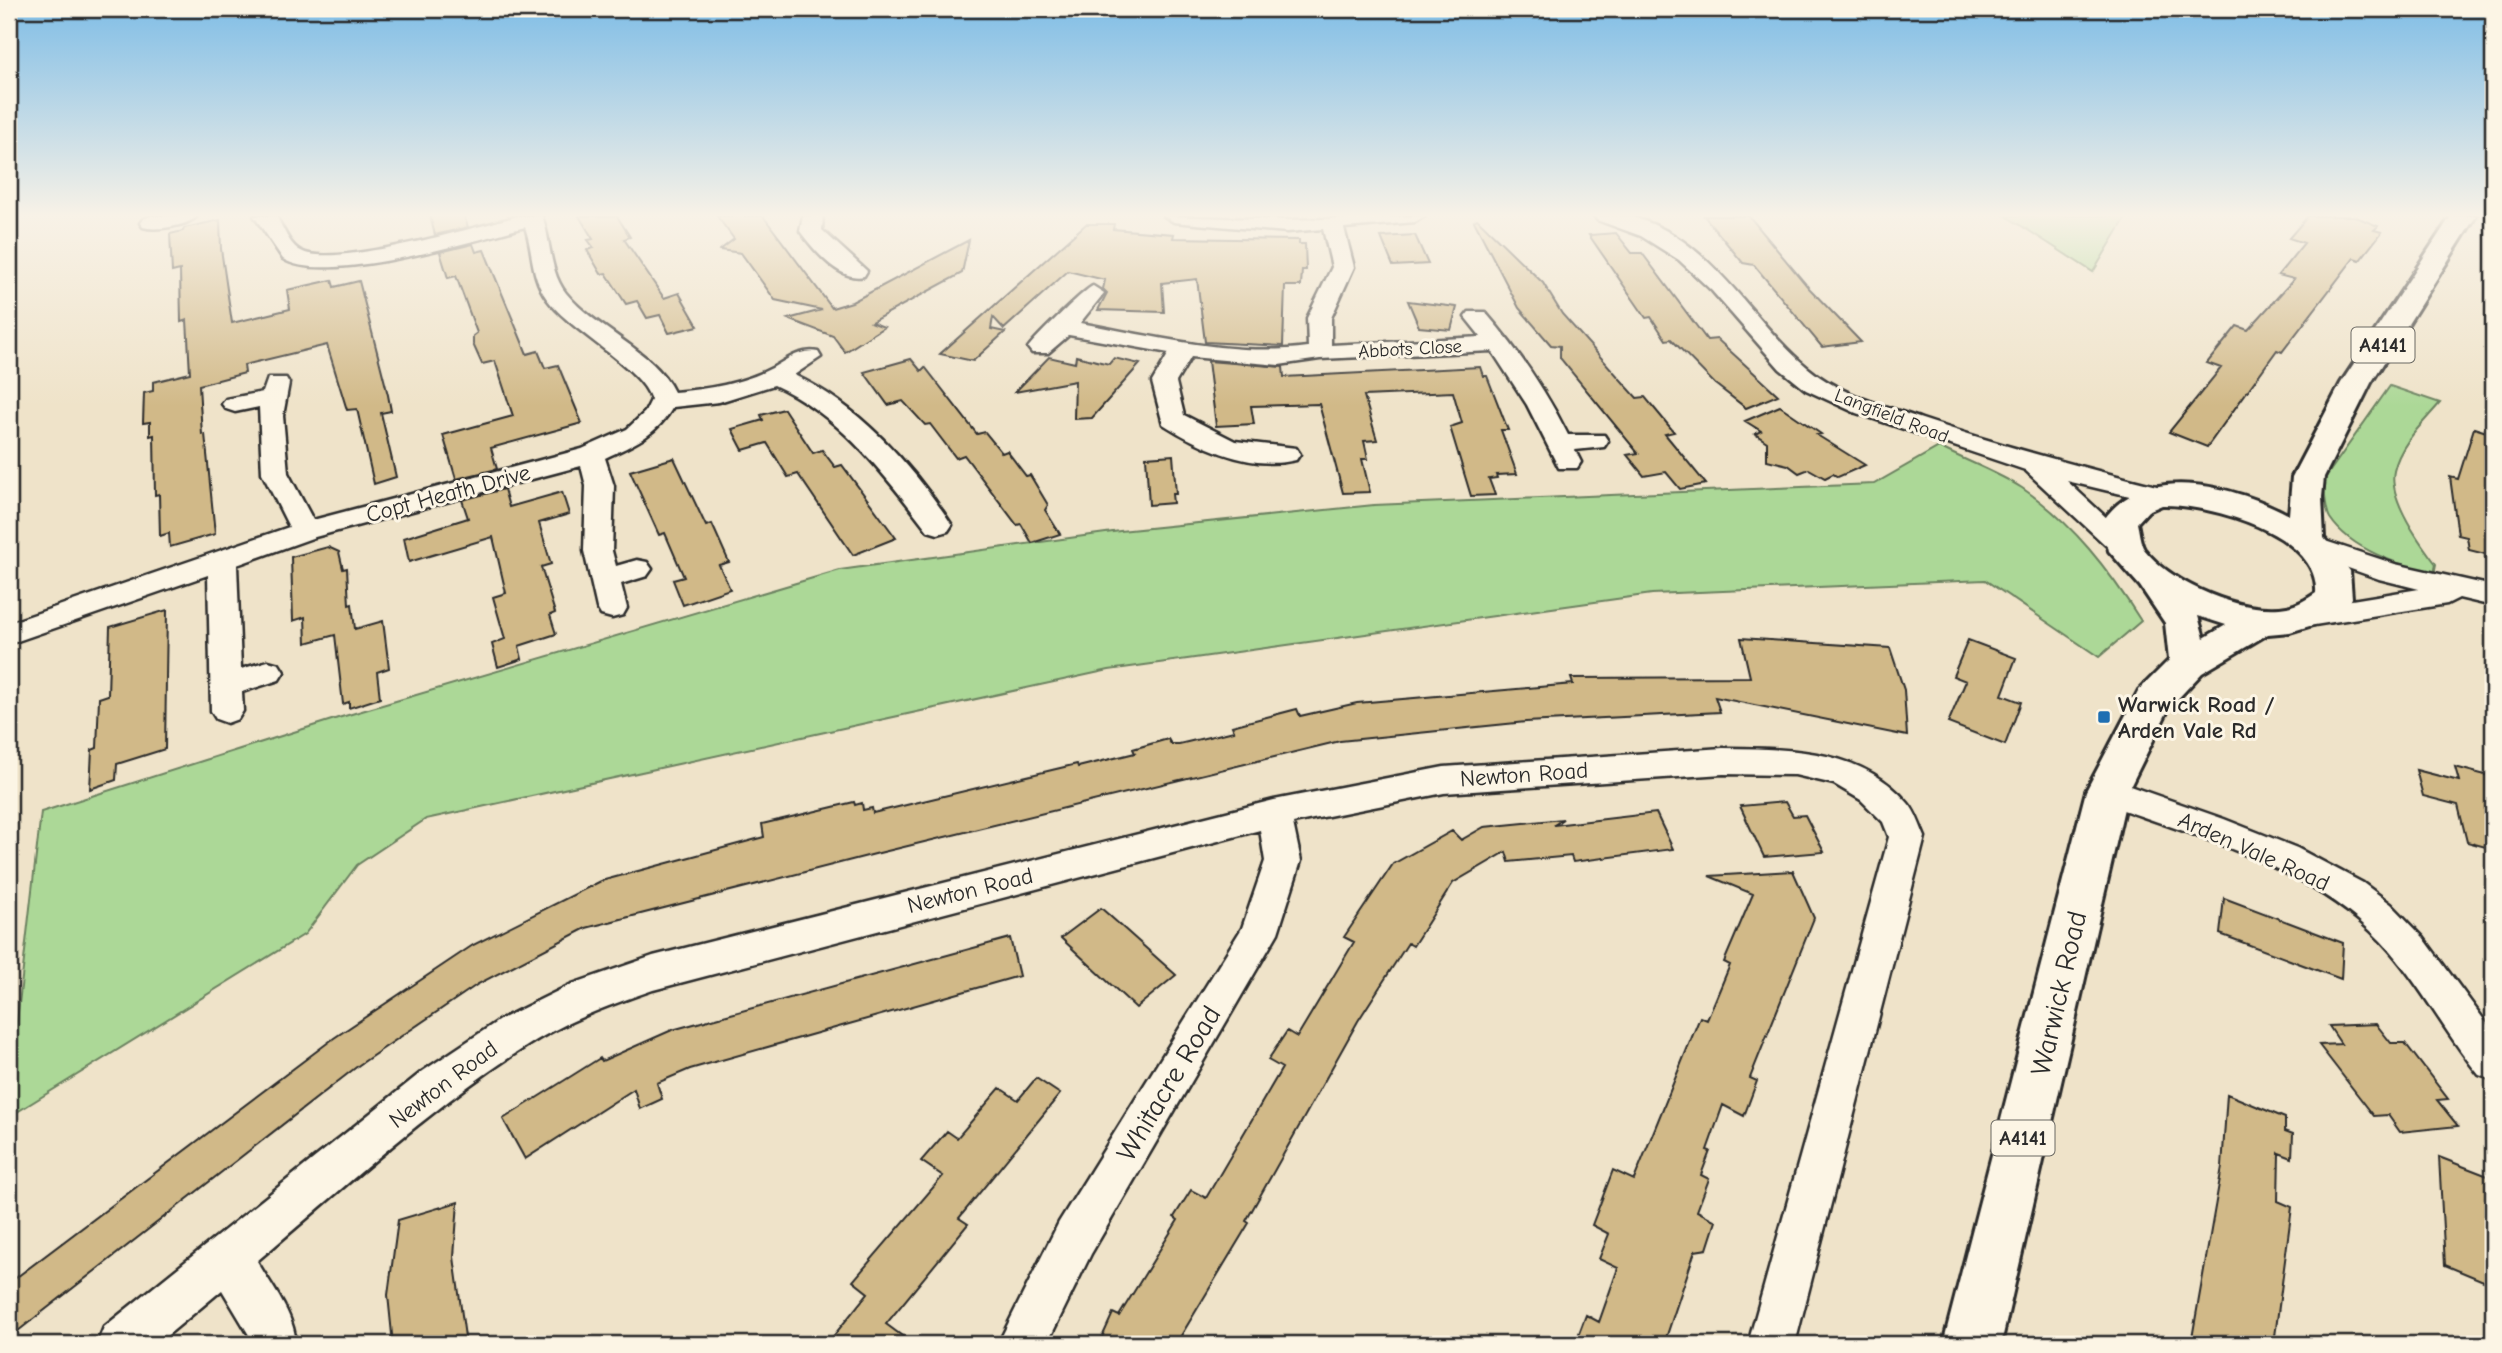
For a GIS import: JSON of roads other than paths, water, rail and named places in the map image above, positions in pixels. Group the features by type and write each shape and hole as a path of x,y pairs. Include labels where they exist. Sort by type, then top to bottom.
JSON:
{"main road":[{"name":"A4141","path":"2308,616 2334,598 2336,580 2311,543 2305,496 2308,477 2356,383 2423,279"},
{"path":"2224,502 2274,491 2308,477"},
{"path":"2123,546 2120,522 2139,502 2163,496 2224,502 2256,512 2311,543"},
{"name":"Warwick Road","path":"2123,546 2153,579 2183,622 2189,664"},
{"name":"Warwick Road","path":"2153,579 2194,602 2260,622"},
{"name":"Warwick Road","path":"1972,1344 2107,791 2153,700 2189,664 2260,622 2308,616"}],"street":[{"path":"545,279 559,301 651,376 661,389 664,400 719,395 775,376 809,357"},
{"path":"1320,352 1318,320 1340,279"},
{"name":"Langfield Road","path":"1711,279 1733,300 1784,360 1816,386 1863,407 2032,466 2163,496"},
{"path":"1040,348 1064,327 1093,293"},
{"name":"Abbots Close","path":"1477,317 1499,343 1540,405 1563,453 1595,442"},
{"name":"Abbots Close","path":"1064,327 1184,349 1279,358 1320,352 1499,343"},
{"path":"1184,349 1164,382 1171,419 1204,440 1237,452 1253,464 1287,454"},
{"path":"775,376 800,385 854,429 892,467 931,517 953,497"},
{"path":"235,404 276,390 270,416 275,473 305,531"},
{"name":"Copt Heath Drive","path":"9,634 305,531 591,455 636,434 655,416 664,400"},
{"path":"591,455 600,486 598,551 612,608"},
{"name":"Langfield Road","path":"2032,466 2123,546"},
{"path":"2311,543 2389,572 2485,594"},
{"path":"222,559 227,698 268,672"},
{"path":"604,579 637,569"},
{"path":"2308,616 2421,596 2485,594"},
{"name":"Newton Road","path":"121,1344 437,1084 514,1032 586,996 653,973 858,918 1274,813 1444,780 1723,761 1795,762 1843,773 1873,791 1897,814 1907,837 1772,1344"},
{"name":"Arden Vale Road","path":"2107,791 2233,837 2330,882 2378,916 2409,948 2465,1030 2493,1062"},
{"name":"Whitacre Road","path":"1022,1344 1075,1238 1262,926 1283,861 1274,813"},
{"path":"228,1256 272,1330 274,1344"}],"place":[{"name":"Warwick Road / Arden Vale Rd","path":"2104,717"}]}
